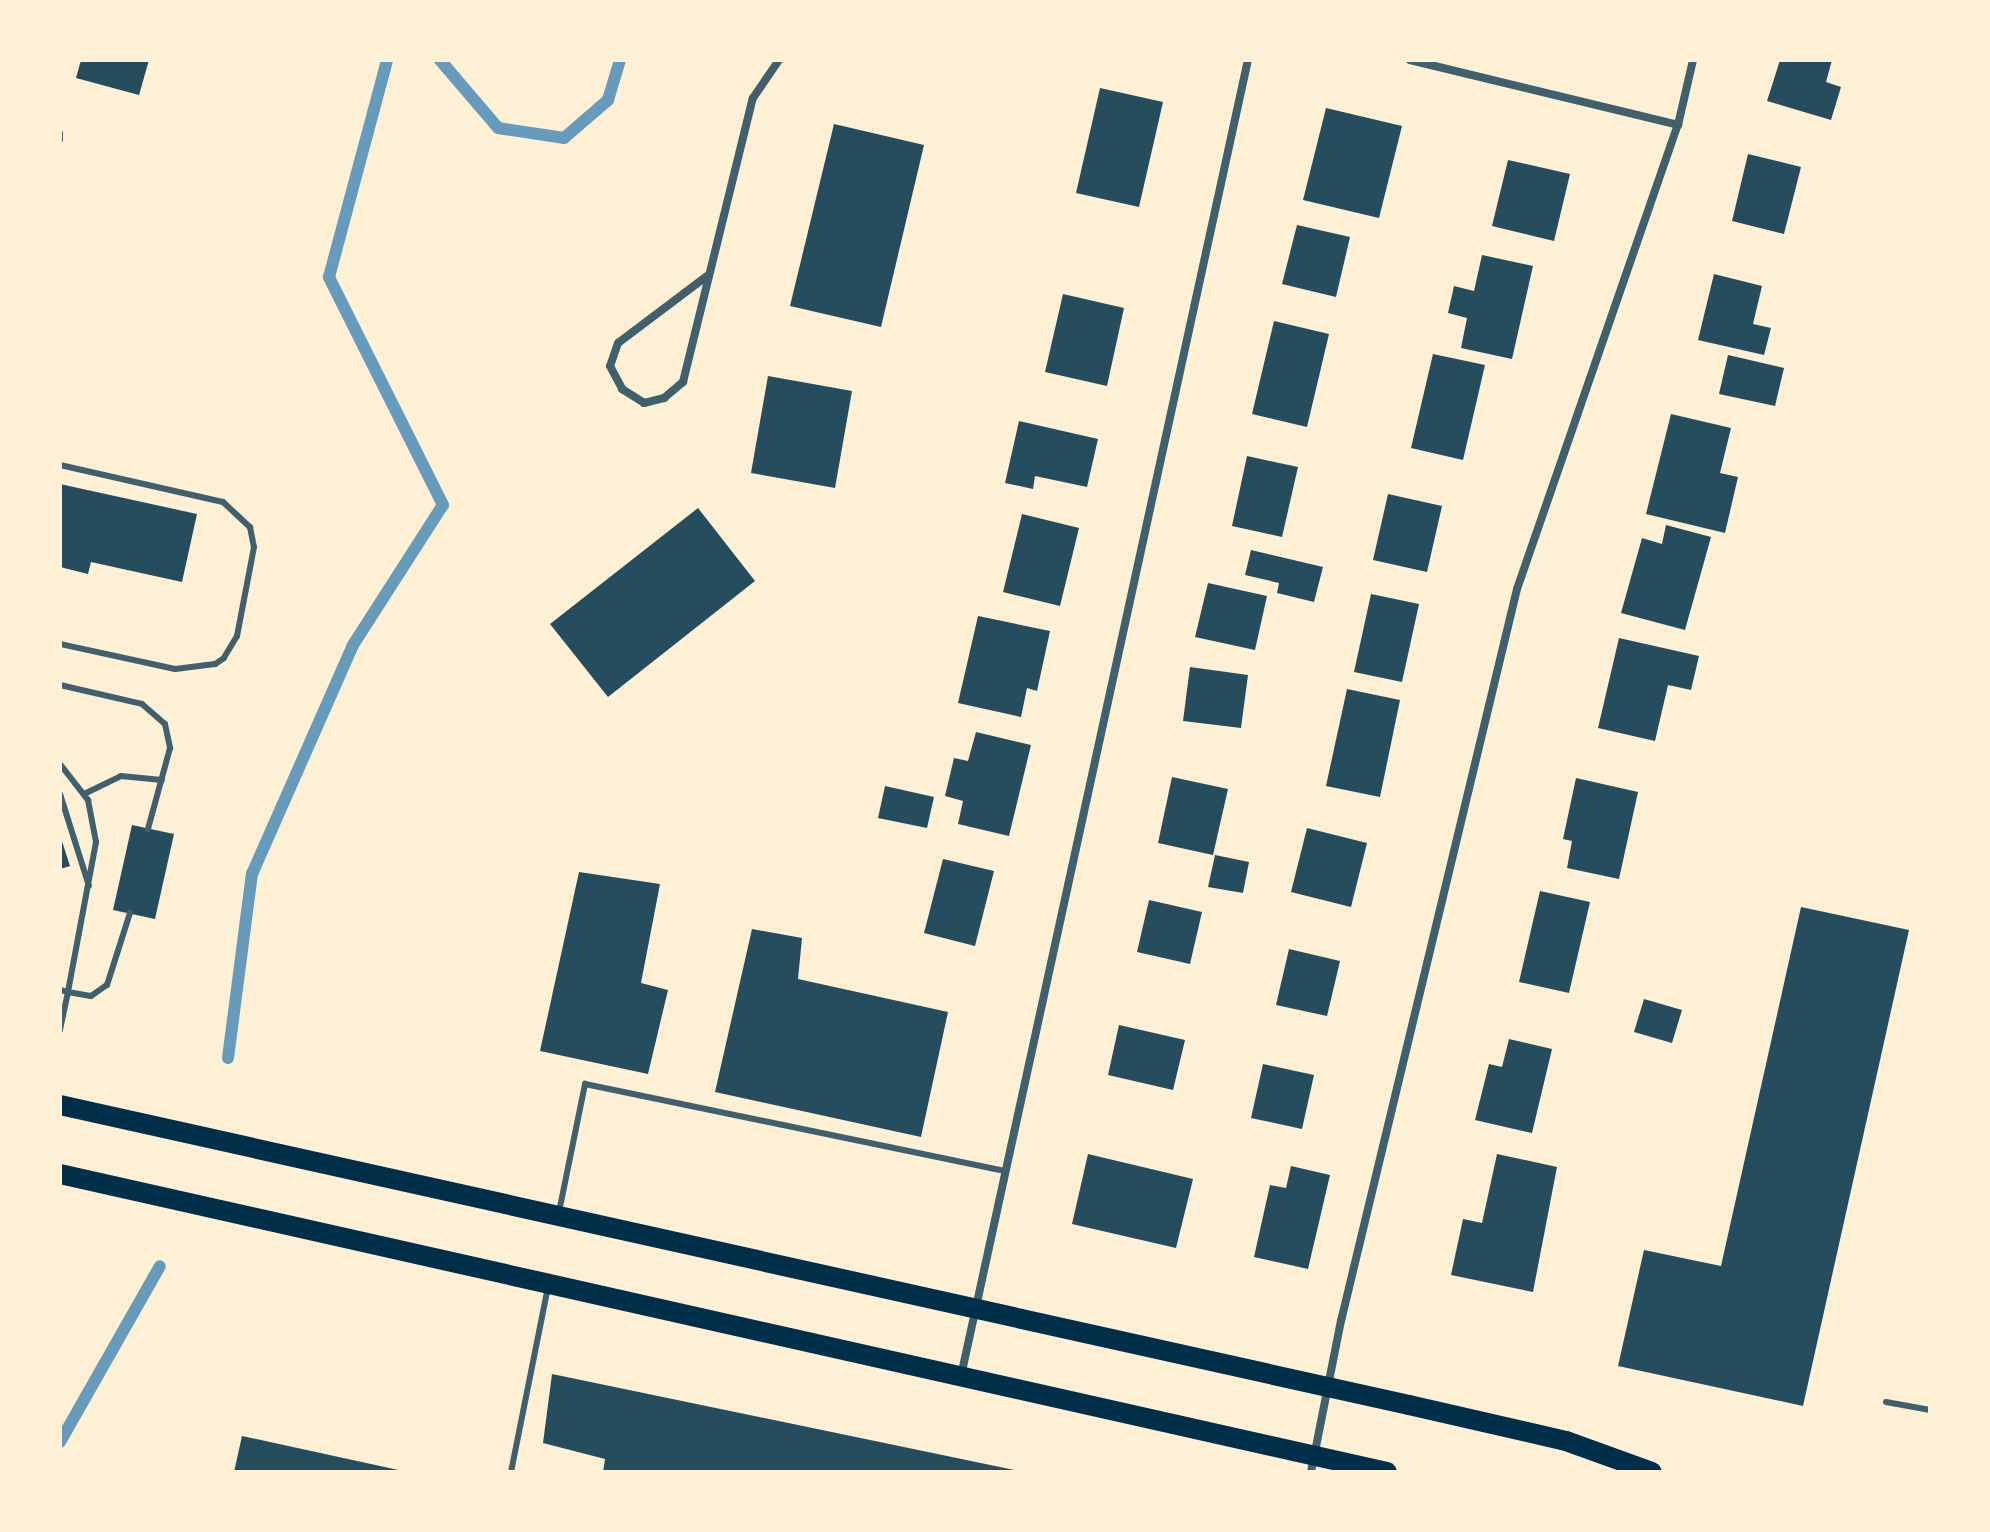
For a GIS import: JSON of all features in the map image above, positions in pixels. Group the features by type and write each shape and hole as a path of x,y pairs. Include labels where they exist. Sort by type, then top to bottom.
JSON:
{"main road":[{"path":"60,1105 1566,1441 1606,1460 1652,1472"},
{"path":"60,1174 961,1376 1313,1464 1387,1472"}],"street":[{"path":"707,276 618,343 610,366 622,389 644,403 664,398 683,382 753,98 779,60"},
{"path":"961,1376 1248,60"},
{"path":"1410,60 1678,125"},
{"path":"1313,1464 1341,1321 1517,589 1678,125 1693,60"}],"lane":[{"path":"60,133 60,140"},
{"path":"60,465 223,502 250,527 254,536 253,560 231,647 215,664 175,669 60,644"},
{"path":"60,685 151,708 169,733 170,748 148,829"},
{"path":"60,764 84,794 96,842 90,889 60,1031"},
{"path":"84,794 121,776 162,780"},
{"path":"60,794 90,889"},
{"path":"60,990 91,996 107,985 130,913"},
{"path":"558,1216 585,1084 1006,1171"},
{"path":"511,1472 549,1284"},
{"path":"1886,1402 1930,1410"}],"building":[{"path":"81,60 149,60 139,95 76,78"},
{"path":"1780,60 1832,60 1826,82 1841,87 1831,120 1767,101"},
{"path":"1100,88 1163,102 1139,207 1076,193"},
{"path":"1326,108 1402,126 1379,218 1303,200"},
{"path":"834,124 924,145 881,327 790,306"},
{"path":"1748,154 1801,167 1784,234 1732,221"},
{"path":"1508,160 1570,174 1554,241 1492,226"},
{"path":"1297,225 1350,237 1336,297 1282,284"},
{"path":"1482,255 1533,266 1512,359 1461,348 1467,318 1448,313 1454,286 1474,291"},
{"path":"1714,274 1762,286 1753,324 1771,328 1764,355 1698,340"},
{"path":"1063,294 1124,308 1107,386 1045,372"},
{"path":"1274,321 1329,334 1307,427 1252,414"},
{"path":"1433,354 1485,365 1463,460 1411,448"},
{"path":"1728,355 1784,368 1775,406 1719,394"},
{"path":"768,376 852,391 835,488 751,473"},
{"path":"1671,414 1731,428 1720,473 1738,477 1725,533 1646,514"},
{"path":"1019,421 1098,439 1087,487 1035,476 1033,489 1005,483"},
{"path":"1247,456 1298,467 1282,537 1232,526"},
{"path":"60,484 197,514 182,582 91,562 88,574 60,567"},
{"path":"1388,494 1442,506 1427,572 1373,560"},
{"path":"698,508 755,581 608,697 550,624"},
{"path":"1022,514 1079,528 1060,606 1003,592"},
{"path":"1666,525 1711,537 1685,630 1621,613 1642,538 1662,544"},
{"path":"1251,550 1323,567 1314,602 1277,593 1279,583 1245,575"},
{"path":"1208,583 1267,596 1255,650 1195,637"},
{"path":"1371,594 1419,604 1402,682 1354,672"},
{"path":"978,616 1050,631 1037,691 1027,688 1021,717 958,703"},
{"path":"1619,638 1699,656 1691,690 1668,685 1655,741 1598,728"},
{"path":"1190,667 1248,675 1241,728 1183,721"},
{"path":"1347,689 1400,700 1380,797 1326,786"},
{"path":"976,732 1031,745 1009,836 958,824 963,801 945,796 954,758 968,761"},
{"path":"1172,777 1228,789 1213,855 1158,843"},
{"path":"1576,778 1638,792 1619,879 1567,868 1572,841 1563,839"},
{"path":"885,786 934,797 927,828 878,818"},
{"path":"132,825 174,834 155,919 113,910"},
{"path":"1307,828 1367,843 1351,907 1291,892"},
{"path":"60,835 70,866 60,869"},
{"path":"1215,855 1249,862 1243,893 1208,887"},
{"path":"943,859 994,871 975,946 924,933"},
{"path":"579,872 660,884 641,983 668,990 648,1074 540,1051"},
{"path":"1540,891 1590,902 1569,993 1519,982"},
{"path":"1149,900 1202,912 1190,964 1137,952"},
{"path":"1801,907 1909,930 1803,1406 1618,1366 1644,1250 1721,1266"},
{"path":"752,929 802,938 798,979 948,1012 921,1137 715,1092"},
{"path":"1289,949 1340,961 1327,1016 1276,1005"},
{"path":"1644,999 1682,1010 1672,1043 1634,1032"},
{"path":"1119,1025 1185,1040 1173,1090 1108,1075"},
{"path":"1509,1039 1552,1049 1532,1133 1475,1120 1489,1064 1502,1067"},
{"path":"1263,1064 1314,1075 1302,1129 1251,1118"},
{"path":"1088,1154 1193,1179 1176,1248 1072,1224"},
{"path":"1497,1154 1557,1167 1533,1292 1451,1275 1463,1219 1482,1223"},
{"path":"1291,1166 1330,1175 1308,1269 1254,1257 1270,1185 1286,1188"},
{"path":"552,1374 1019,1472 603,1472 605,1459 543,1443"},
{"path":"242,1436 403,1471 403,1472 234,1472"}],"waterway":[{"path":"228,1058 252,874 353,645 443,505 329,277 387,60"},
{"path":"440,60 498,128 564,138 608,100 620,60"},
{"path":"60,1442 160,1266"}]}
